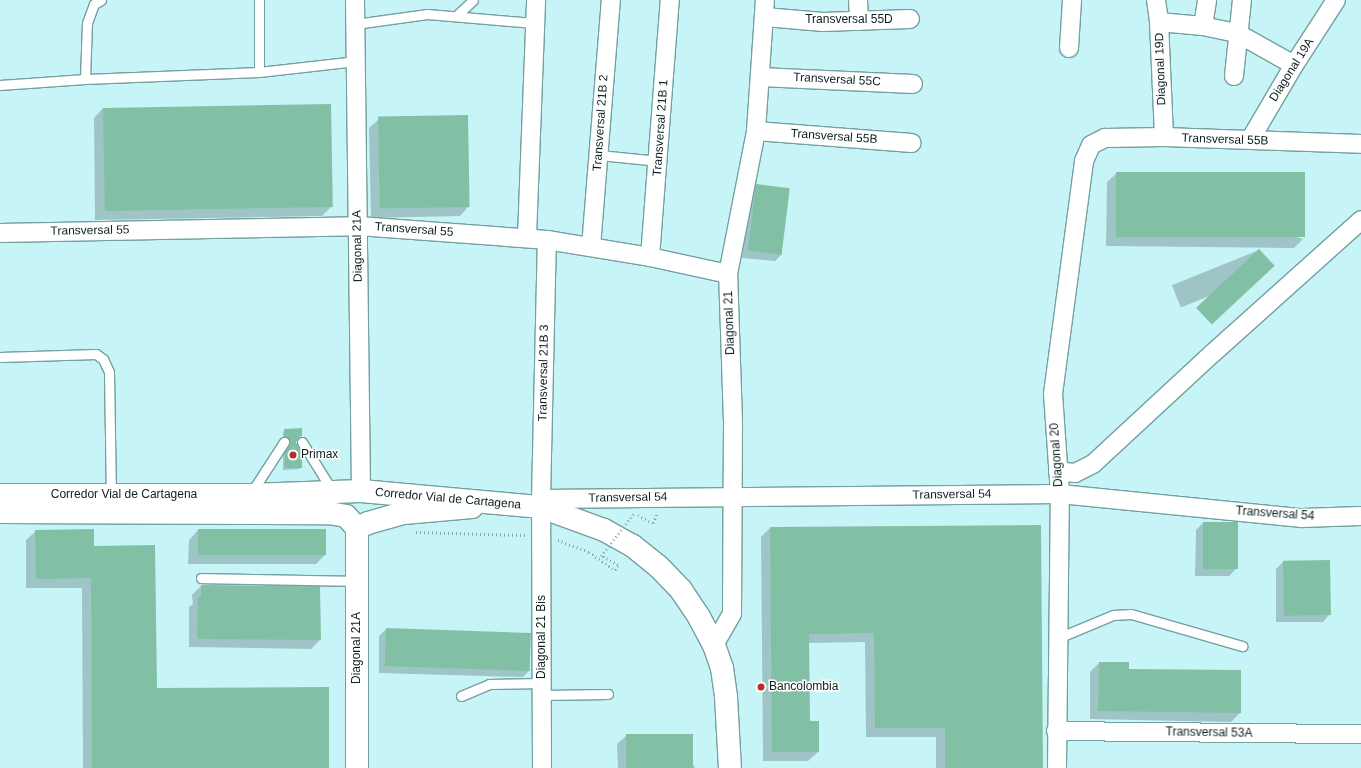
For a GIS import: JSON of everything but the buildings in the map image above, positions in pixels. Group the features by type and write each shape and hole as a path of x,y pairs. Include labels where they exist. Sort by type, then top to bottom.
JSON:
{"main road":[{"name":"Corredor Vial de Cartagena","path":"0,495 250,495 361,491 507,504 541,503 604,530 633,546 658,566 681,590 699,617 714,645 722,668 726,696 730,768"},
{"path":"357,528 368,523 404,513 507,504"},
{"name":"Corredor Vial de Cartagena","path":"0,512 329,513 346,516 357,528"},
{"name":"Diagonal 21A","path":"357,528 358,768"}],"street":[{"name":"Diagonal 21A","path":"355,0 361,491"},
{"path":"527,238 536,0"},
{"name":"Transversal 21B 2","path":"591,246 610,0"},
{"name":"Transversal 21B 1","path":"650,257 659,161 670,0"},
{"path":"858,0 859,21"},
{"path":"1069,48 1072,0"},
{"name":"Diagonal 19D","path":"1156,0 1160,22 1164,137"},
{"path":"1203,26 1207,0"},
{"path":"1234,76 1237,33 1242,0"},
{"name":"Diagonal 19A","path":"1250,140 1294,65 1336,0"},
{"name":"Transversal 55D","path":"765,9 823,22 910,19"},
{"name":"Diagonal 21","path":"714,645 732,614 733,422 728,274 756,131 765,9"},
{"path":"1160,22 1203,26 1237,33 1294,65"},
{"name":"Transversal 55C","path":"760,77 913,84"},
{"name":"Transversal 55B","path":"756,131 912,143"},
{"name":"Transversal 55B","path":"1091,145 1105,138 1164,137 1361,144"},
{"name":"Diagonal 20","path":"1057,768 1056,731 1060,494 1053,394 1084,161 1091,145"},
{"path":"1058,471 1075,473 1093,464 1213,353 1361,220"},
{"name":"Transversal 55","path":"0,233 358,226 547,240 591,246 650,257 728,274"},
{"name":"Transversal 21B 3","path":"541,503 547,240"},
{"name":"Transversal 54","path":"541,503 732,497 1060,494 1302,518 1361,516"},
{"name":"Diagonal 21 Bis","path":"541,503 542,768"},
{"name":"Transversal 53A","path":"1056,731 1361,734"}],"lane":[{"path":"85,79 87,23 94,4 101,0"},
{"path":"259,0 259,72"},
{"path":"456,16 473,0"},
{"path":"355,24 427,14 534,23"},
{"path":"0,85 85,79 259,72 356,61"},
{"path":"599,155 659,161"},
{"path":"0,358 96,354 103,359 110,372 111,495"},
{"path":"250,495 284,442"},
{"path":"302,442 333,493"},
{"path":"200,578 357,581"},
{"path":"1058,638 1113,615 1131,614 1242,646"},
{"path":"461,696 489,684 608,694"}],"path":[{"path":"618,565 602,556 634,513 653,523"}],"place":[{"name":"Primax","path":"293,455"},
{"name":"Bancolombia","path":"761,687"}]}
